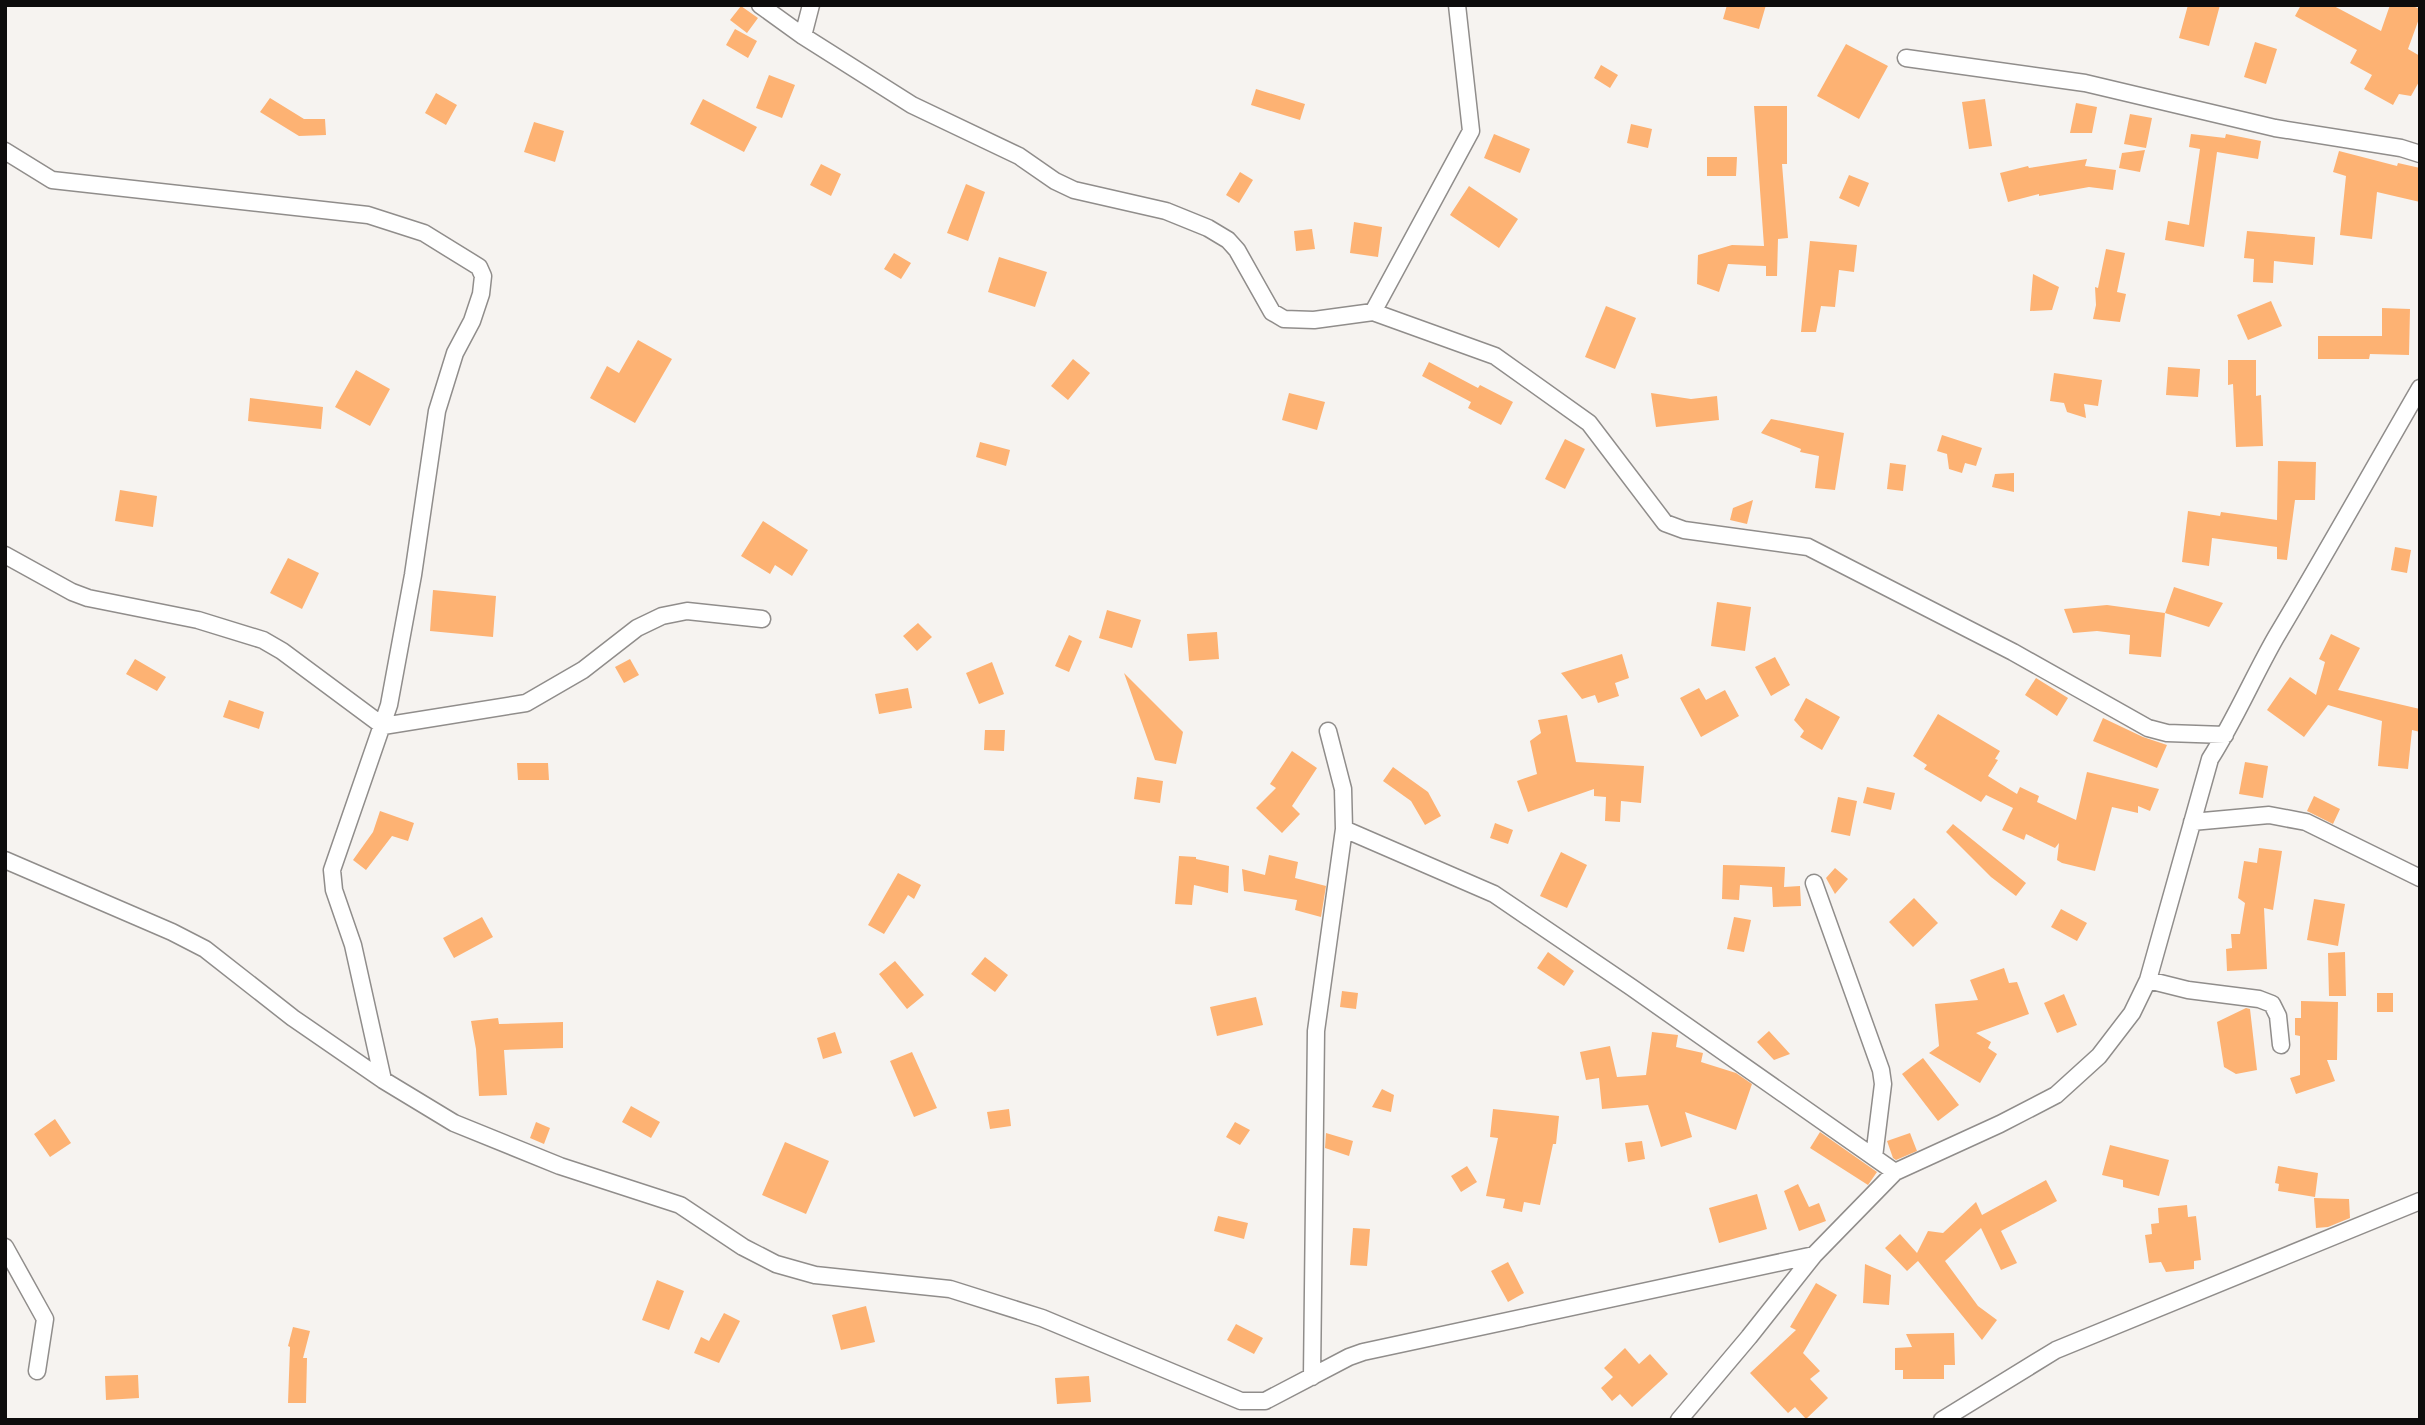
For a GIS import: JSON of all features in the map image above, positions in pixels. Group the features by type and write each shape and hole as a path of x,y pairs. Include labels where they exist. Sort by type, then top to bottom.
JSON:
{"street":[{"path":"760,5 803,36 912,105 1019,156 1042,173 1074,190 1166,211 1208,228 1228,240 1237,250 1272,312 1284,319 1314,320 1373,312 1495,356 1589,423 1665,523 1684,530 1808,547 2013,652 2148,728 2166,733 2225,735"},
{"path":"803,36 811,5"},
{"path":"1373,312 1471,131 1457,5"},
{"path":"1906,58 2085,83 2275,128 2401,148 2420,154"},
{"path":"5,151 52,180 368,215 424,233 479,267 483,276 481,294 472,321 455,353 437,411 413,575 389,705 331,875 353,946 383,1080"},
{"path":"1679,1420 1814,1255 1895,1172 2056,1095 2099,1056 2132,1013 2148,980 2210,759 2275,639 2304,594 2420,388"},
{"path":"5,555 88,598 198,620 263,640 282,651 383,726 526,703 583,670 638,628 662,616 687,611 762,619"},
{"path":"1312,1377 1316,1031 1344,829 1343,789 1328,731"},
{"path":"2192,822 2269,815 2306,822 2420,878"},
{"path":"1344,829 1494,894 1895,1172"},
{"path":"5,860 172,932 205,949 293,1018 383,1080 454,1123 560,1166 680,1205 743,1247 776,1264 815,1275 950,1289 1042,1318 1241,1401 1265,1401 1363,1352 1814,1255"},
{"path":"1814,883 1881,1070 1883,1084 1874,1157"},
{"path":"2148,980 2188,990 2259,999 2272,1004 2278,1016 2281,1045"},
{"path":"1942,1420 2056,1350 2420,1201"},
{"path":"5,1247 45,1319 37,1371"}],"building":[{"path":"1727,5 1766,5 1759,29 1723,19"},
{"path":"2188,5 2220,5 2209,46 2179,38"},
{"path":"2301,5 2332,5 2381,31 2390,5 2410,5 2420,9 2408,49 2420,56 2420,80 2411,96 2399,94 2393,105 2364,89 2372,75 2350,63 2357,50 2295,16"},
{"path":"741,6 758,18 747,33 730,20"},
{"path":"735,29 757,41 748,58 726,45"},
{"path":"2255,42 2277,49 2266,84 2244,77"},
{"path":"1846,44 1888,66 1859,119 1817,96"},
{"path":"1601,65 1618,75 1610,88 1594,78"},
{"path":"769,75 795,85 782,118 756,108"},
{"path":"1256,89 1305,104 1300,120 1251,105"},
{"path":"436,93 457,105 446,125 425,113"},
{"path":"270,98 304,119 325,119 326,135 299,136 260,112"},
{"path":"703,99 757,127 744,152 690,124"},
{"path":"1985,99 1992,146 1969,149 1962,102"},
{"path":"2076,103 2097,107 2092,133 2070,133"},
{"path":"1754,106 1787,106 1787,164 1782,164 1788,238 1778,239 1777,276 1766,276 1766,266 1728,264 1719,292 1697,284 1698,255 1732,245 1764,246"},
{"path":"2130,114 2152,118 2146,148 2124,144"},
{"path":"534,122 564,131 555,162 524,152"},
{"path":"1631,124 1652,129 1648,148 1627,143"},
{"path":"1494,134 1530,149 1520,173 1484,158"},
{"path":"2191,134 2225,138 2226,134 2261,141 2258,159 2217,152 2204,247 2165,240 2168,221 2189,225 2200,149 2189,147"},
{"path":"2145,150 2140,172 2119,168 2122,153"},
{"path":"2339,151 2397,166 2398,163 2420,168 2420,202 2377,192 2372,239 2340,235 2346,176 2333,172"},
{"path":"1707,157 1737,157 1736,176 1707,176"},
{"path":"2087,159 2085,166 2116,170 2113,190 2089,187 2039,194 2008,202 2000,173 2028,166 2029,168"},
{"path":"821,164 841,174 831,196 810,185"},
{"path":"1240,172 1253,180 1239,203 1226,195"},
{"path":"1849,175 1869,183 1859,207 1839,198"},
{"path":"966,184 985,192 968,241 947,233"},
{"path":"1469,186 1518,219 1499,248 1450,215"},
{"path":"1354,222 1382,227 1378,257 1350,253"},
{"path":"1312,229 1315,249 1296,251 1294,231"},
{"path":"2247,231 2315,237 2313,265 2274,261 2273,283 2253,282 2254,259 2244,258"},
{"path":"1810,241 1857,245 1854,272 1839,270 1835,307 1821,306 1816,332 1801,332"},
{"path":"2106,249 2125,253 2117,292 2126,294 2120,322 2093,319 2096,305 2095,287 2098,288"},
{"path":"894,253 911,263 901,279 884,269"},
{"path":"999,257 1047,272 1035,307 988,292"},
{"path":"2033,274 2059,287 2052,310 2030,311"},
{"path":"2271,301 2282,326 2248,340 2237,315"},
{"path":"1606,306 1636,318 1615,369 1585,357"},
{"path":"2382,308 2410,309 2409,355 2370,354 2369,359 2318,359 2318,336 2382,336"},
{"path":"638,340 672,359 635,423 590,398 607,366 619,373"},
{"path":"1073,359 1090,373 1068,400 1051,386"},
{"path":"2228,360 2256,360 2256,396 2261,395 2263,446 2236,447 2233,384 2228,385"},
{"path":"1429,362 1478,388 1480,385 1513,402 1501,425 1468,408 1471,402 1422,376"},
{"path":"2168,367 2200,369 2198,397 2166,395"},
{"path":"356,370 390,389 370,426 335,407"},
{"path":"2054,373 2102,380 2098,406 2084,404 2086,418 2067,412 2064,403 2050,401"},
{"path":"1289,393 1325,402 1317,430 1282,420"},
{"path":"1651,393 1691,399 1717,396 1719,420 1656,427"},
{"path":"250,398 323,407 321,429 248,421"},
{"path":"1771,419 1844,433 1835,490 1815,488 1819,456 1800,452 1801,449 1761,433"},
{"path":"1942,435 1982,448 1976,466 1965,463 1962,473 1949,469 1947,454 1937,451"},
{"path":"1565,439 1585,449 1565,489 1545,479"},
{"path":"980,442 1010,450 1006,466 976,457"},
{"path":"2278,461 2316,462 2315,500 2295,500 2287,560 2277,559 2277,547 2212,538 2209,566 2182,562 2188,511 2220,516 2221,512 2277,520"},
{"path":"1890,463 1906,465 1903,491 1887,489"},
{"path":"2014,473 2014,492 1992,487 1995,474"},
{"path":"120,490 157,496 153,527 115,521"},
{"path":"1753,500 1747,524 1730,520 1733,508"},
{"path":"763,521 808,550 792,576 775,565 770,574 741,556"},
{"path":"2395,547 2411,550 2407,573 2391,570"},
{"path":"288,558 319,573 302,609 270,593"},
{"path":"2174,587 2223,603 2209,627 2165,613"},
{"path":"433,590 496,596 493,637 430,631"},
{"path":"1717,602 1751,607 1745,651 1711,646"},
{"path":"2107,605 2165,613 2161,657 2129,654 2130,635 2097,631 2073,633 2064,609"},
{"path":"1107,610 1141,620 1132,648 1099,638"},
{"path":"918,623 932,637 917,651 903,636"},
{"path":"1217,632 1219,659 1189,661 1187,634"},
{"path":"2331,634 2360,648 2338,690 2420,709 2420,732 2412,730 2408,769 2378,766 2382,721 2328,705 2304,737 2267,710 2290,677 2316,695 2325,662 2319,659"},
{"path":"1069,635 1082,641 1069,672 1055,666"},
{"path":"1622,654 1629,678 1615,683 1619,696 1598,703 1595,695 1582,699 1561,673"},
{"path":"1775,657 1790,685 1771,696 1755,667"},
{"path":"135,659 166,677 157,691 126,674"},
{"path":"630,659 639,675 624,683 615,667"},
{"path":"992,662 1004,694 979,704 966,673"},
{"path":"1124,673 1183,732 1176,764 1155,760"},
{"path":"2036,678 2068,698 2057,716 2025,695"},
{"path":"908,688 912,708 879,714 875,694"},
{"path":"1699,688 1706,700 1725,690 1739,716 1701,737 1680,698"},
{"path":"1806,698 1840,717 1822,750 1800,737 1804,731 1794,720"},
{"path":"229,700 264,712 259,729 223,717"},
{"path":"1938,714 2000,751 1988,776 2017,794 2020,787 2039,796 2037,802 2076,820 2087,772 2159,789 2150,811 2138,806 2138,813 2112,807 2095,871 2062,863 2057,860 2059,843 2055,848 2026,834 2024,840 2002,830 2013,808 1986,795 1981,802 1924,769 1927,765 1913,756"},
{"path":"1567,715 1576,762 1644,766 1641,803 1621,801 1620,822 1605,821 1606,797 1594,796 1594,789 1528,812 1517,781 1537,774 1530,741 1541,733 1538,720"},
{"path":"2103,718 2167,745 2157,768 2093,741"},
{"path":"985,730 1005,730 1004,751 984,750"},
{"path":"1292,751 1317,768 1292,806 1300,814 1282,833 1256,808 1276,788 1270,784"},
{"path":"2245,762 2268,766 2263,798 2239,794"},
{"path":"517,763 548,763 549,780 518,780"},
{"path":"1393,767 1428,792 1441,816 1425,825 1411,801 1383,781"},
{"path":"1137,777 1163,781 1160,803 1134,799"},
{"path":"1867,787 1895,793 1891,810 1863,803"},
{"path":"2314,796 2340,809 2333,824 2307,811"},
{"path":"1838,797 1857,801 1850,836 1831,832"},
{"path":"380,811 414,823 408,841 392,836 366,870 353,860 373,832"},
{"path":"1495,823 1513,830 1508,844 1490,838"},
{"path":"1953,824 2026,883 2016,896 1991,877 1946,832"},
{"path":"2259,848 2282,851 2273,910 2264,908 2267,969 2227,971 2226,949 2232,948 2231,934 2240,934 2245,903 2238,898 2244,861 2257,863"},
{"path":"1561,852 1587,865 1567,908 1540,896"},
{"path":"1269,855 1298,862 1295,878 1326,886 1321,917 1295,910 1297,900 1244,891 1242,869 1265,875"},
{"path":"1179,856 1196,857 1229,866 1228,893 1194,885 1192,905 1175,904"},
{"path":"1723,865 1785,867 1784,887 1800,886 1801,906 1773,907 1772,887 1740,885 1739,900 1722,899"},
{"path":"1835,868 1848,879 1835,894 1826,878"},
{"path":"898,873 921,885 914,899 908,895 884,934 868,925"},
{"path":"1914,898 1938,923 1913,947 1889,922"},
{"path":"2314,899 2345,904 2338,946 2307,940"},
{"path":"2061,909 2087,923 2077,941 2051,927"},
{"path":"482,917 493,937 454,958 443,938"},
{"path":"1734,917 1751,920 1744,952 1727,949"},
{"path":"1548,952 1574,971 1564,986 1537,968"},
{"path":"2345,952 2346,996 2329,996 2328,953"},
{"path":"985,957 1008,975 995,992 971,974"},
{"path":"895,961 924,995 907,1009 879,974"},
{"path":"2004,968 2009,983 2017,982 2029,1014 1976,1033 1991,1042 1988,1048 1997,1054 1980,1083 1929,1053 1939,1046 1935,1004 1978,1000 1970,980"},
{"path":"1342,991 1358,993 1356,1009 1340,1007"},
{"path":"2377,993 2393,993 2393,1012 2377,1012"},
{"path":"2064,994 2077,1025 2057,1033 2044,1003"},
{"path":"1256,997 1263,1025 1217,1036 1210,1007"},
{"path":"2301,1001 2338,1002 2337,1060 2327,1060 2335,1081 2296,1094 2290,1078 2300,1075 2300,1036 2295,1035 2295,1018 2301,1018"},
{"path":"2246,1008 2250,1009 2257,1070 2236,1074 2224,1067 2217,1022"},
{"path":"498,1018 499,1024 563,1022 563,1048 504,1050 507,1095 479,1096 471,1021"},
{"path":"1769,1031 1790,1054 1774,1060 1757,1042"},
{"path":"835,1032 842,1053 823,1059 817,1038"},
{"path":"1652,1032 1678,1035 1676,1047 1703,1053 1701,1062 1736,1073 1752,1084 1736,1130 1685,1112 1692,1137 1661,1147 1648,1105 1602,1109 1599,1078 1586,1080 1580,1052 1610,1046 1617,1077 1646,1075"},
{"path":"912,1052 937,1108 914,1117 890,1061"},
{"path":"1923,1058 1959,1105 1938,1121 1902,1074"},
{"path":"1382,1089 1394,1095 1391,1112 1372,1107"},
{"path":"631,1106 660,1122 651,1138 622,1122"},
{"path":"1009,1109 1011,1126 990,1129 987,1112"},
{"path":"1493,1109 1559,1116 1556,1144 1553,1144 1540,1205 1524,1202 1522,1212 1503,1208 1505,1199 1486,1196 1498,1138 1490,1137"},
{"path":"55,1119 71,1143 50,1157 34,1134"},
{"path":"536,1122 550,1128 544,1144 530,1138"},
{"path":"1235,1122 1250,1130 1240,1145 1226,1137"},
{"path":"1820,1132 1877,1172 1868,1185 1810,1148"},
{"path":"1326,1133 1353,1141 1349,1156 1325,1148"},
{"path":"1910,1133 1917,1151 1896,1160 1887,1141"},
{"path":"1642,1141 1645,1159 1628,1162 1625,1143"},
{"path":"785,1142 829,1161 806,1214 762,1195"},
{"path":"2110,1145 2169,1160 2159,1196 2123,1187 2123,1180 2102,1175"},
{"path":"1467,1166 1477,1182 1461,1192 1451,1176"},
{"path":"2278,1166 2318,1173 2315,1197 2278,1191 2279,1184 2275,1183"},
{"path":"2046,1180 2057,1201 2001,1231 2017,1263 2001,1270 1981,1228 1945,1261 1978,1306 1997,1320 1982,1340 1918,1261 1907,1271 1885,1248 1900,1234 1917,1253 1928,1231 1943,1233 1976,1202 1982,1215"},
{"path":"1798,1184 1809,1207 1819,1203 1826,1221 1799,1231 1784,1191"},
{"path":"1757,1194 1767,1229 1719,1243 1709,1208"},
{"path":"2314,1198 2349,1199 2350,1218 2328,1227 2316,1228"},
{"path":"2187,1205 2188,1217 2196,1216 2201,1260 2194,1261 2194,1269 2166,1272 2161,1262 2149,1263 2145,1235 2152,1234 2151,1224 2159,1223 2158,1208"},
{"path":"1218,1216 1248,1223 1244,1239 1214,1231"},
{"path":"1353,1228 1370,1229 1367,1266 1350,1265"},
{"path":"1508,1262 1524,1293 1508,1302 1491,1271"},
{"path":"1865,1264 1891,1275 1889,1305 1863,1303"},
{"path":"657,1280 684,1291 669,1330 642,1320"},
{"path":"1816,1283 1837,1295 1803,1353 1820,1371 1810,1379 1828,1398 1806,1419 1795,1407 1788,1413 1750,1373 1796,1330 1790,1327"},
{"path":"866,1306 875,1342 841,1350 832,1315"},
{"path":"724,1313 740,1321 719,1363 694,1353 701,1337 709,1341"},
{"path":"1236,1324 1263,1338 1254,1354 1227,1340"},
{"path":"293,1327 310,1331 303,1358 307,1358 306,1403 288,1403 288,1346"},
{"path":"1954,1333 1955,1365 1944,1365 1944,1379 1903,1379 1903,1370 1895,1370 1895,1348 1912,1347 1906,1334"},
{"path":"1625,1348 1639,1364 1650,1354 1668,1374 1632,1407 1620,1394 1612,1401 1601,1388 1613,1377 1604,1368"},
{"path":"138,1375 139,1398 106,1400 105,1376"},
{"path":"1089,1376 1091,1402 1057,1404 1055,1378"}]}
